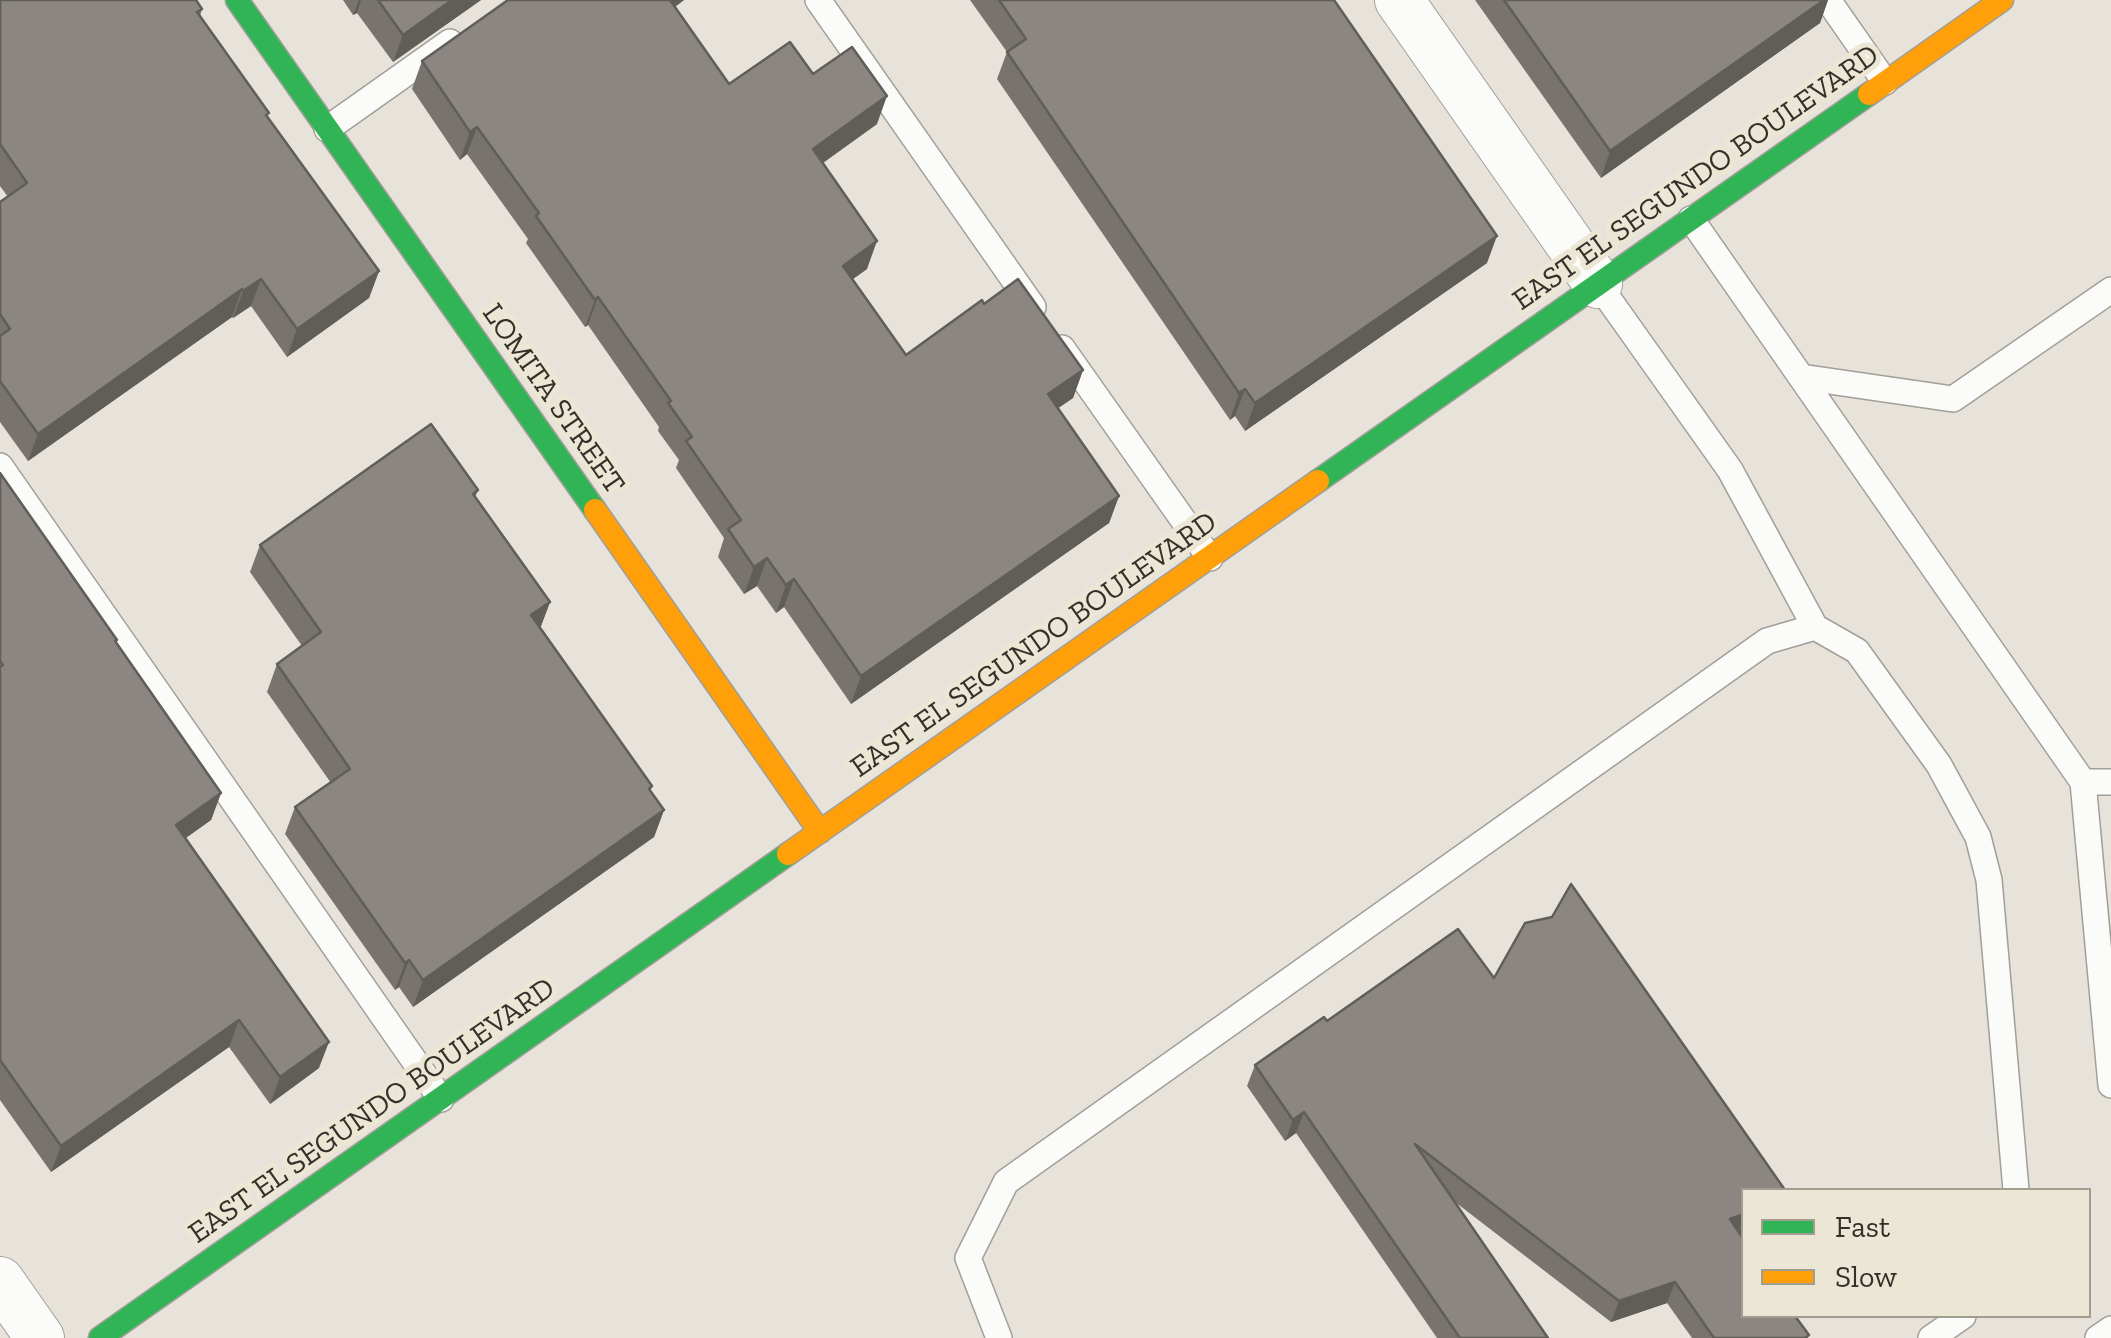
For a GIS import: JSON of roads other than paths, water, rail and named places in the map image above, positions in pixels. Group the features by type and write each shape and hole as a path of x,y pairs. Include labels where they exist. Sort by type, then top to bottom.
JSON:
{"main road":[{"name":"LOMITA STREET","path":"237,0 820,832"},
{"name":"EAST EL SEGUNDO BOULEVARD","path":"100,1338 2002,0"}],"street":[{"path":"1399,0 1598,284"},
{"path":"0,1281 40,1338"}],"lane":[{"path":"818,0 1210,558"},
{"path":"1828,0 1885,82"},
{"path":"327,128 463,32"},
{"path":"1690,219 2083,782 2111,1086"},
{"path":"1598,284 1730,470 1816,627 1857,651 1939,765 1978,837 1989,880 2016,1188"},
{"path":"1801,378 1952,398 2111,290"},
{"path":"0,466 440,1099"},
{"path":"1000,1338 968,1258 1006,1182 1766,641 1816,627"},
{"path":"2083,782 2111,782"},
{"path":"1931,1338 1960,1318"},
{"path":"2098,1338 2111,1330"}]}
